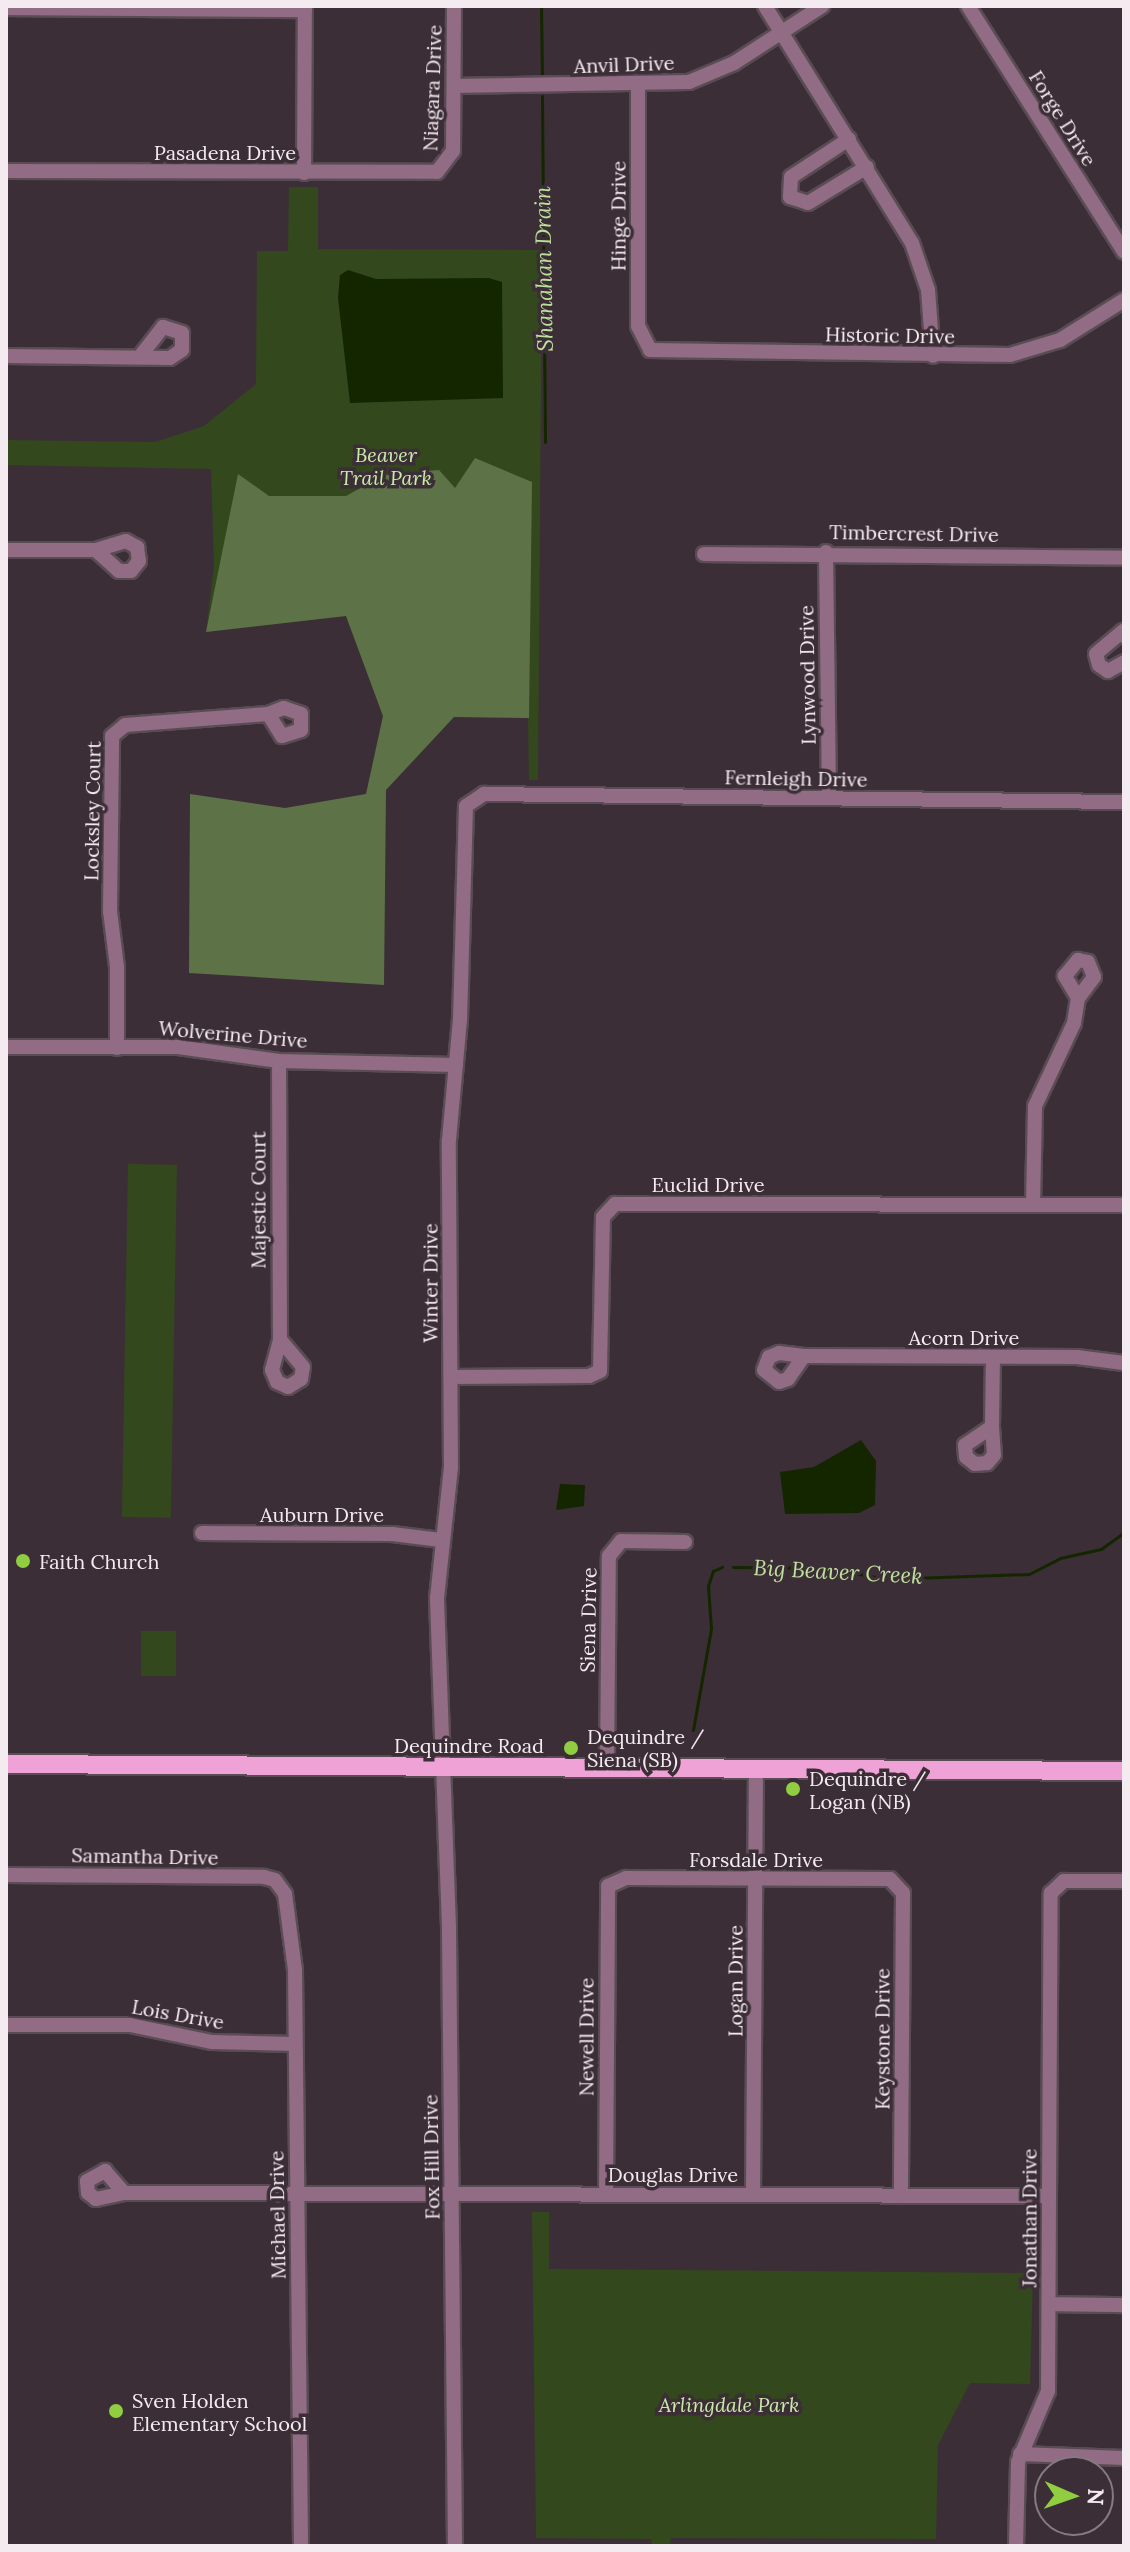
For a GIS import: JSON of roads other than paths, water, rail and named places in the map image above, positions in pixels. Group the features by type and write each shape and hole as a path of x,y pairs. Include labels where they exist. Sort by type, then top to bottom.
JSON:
{"main road":[{"name":"Dequindre Road","path":"6,1764 1124,1771"}],"street":[{"name":"Niagara Drive","path":"443,168 453,151 454,6"},
{"path":"765,6 867,167 918,256 931,308 933,356"},
{"name":"Anvil Drive","path":"454,86 638,86 706,77 822,6"},
{"name":"Forge Drive","path":"968,6 1124,252"},
{"path":"6,8 305,8 304,173"},
{"name":"Hinge Drive","path":"638,86 638,326 644,345"},
{"path":"849,139 791,177 790,197 800,204 813,202 867,167"},
{"name":"Pasadena Drive","path":"6,171 418,174 443,168"},
{"name":"Historic Drive","path":"644,345 666,353 933,356 1033,351 1124,300"},
{"path":"6,356 142,354"},
{"path":"6,550 96,550"},
{"name":"Timbercrest Drive","path":"704,554 826,552 1124,558"},
{"name":"Lynwood Drive","path":"826,552 829,798"},
{"path":"1124,631 1096,654 1099,665 1108,671 1124,662"},
{"name":"Locksley Court","path":"117,1048 117,967 110,911 112,736 125,725 268,714"},
{"name":"Fernleigh Drive","path":"470,801 484,794 1124,802"},
{"name":"Winter Drive","path":"442,1767 437,1598 450,1480 449,1140 456,1065 463,820 470,801"},
{"path":"1033,1204 1035,1106 1074,1023 1078,998"},
{"name":"Wolverine Drive","path":"6,1047 200,1049 279,1061 456,1065"},
{"name":"Majestic Court","path":"279,1061 280,1340"},
{"name":"Euclid Drive","path":"451,1377 589,1376 600,1371 603,1217 615,1204 1124,1205"},
{"name":"Acorn Drive","path":"804,1356 993,1357 1124,1363"},
{"path":"992,1427 993,1357"},
{"name":"Auburn Drive","path":"202,1533 392,1534 441,1540"},
{"name":"Siena Drive","path":"607,1768 609,1556 621,1541 685,1542"},
{"name":"Fox Hill Drive","path":"442,1767 455,2546"},
{"name":"Logan Drive","path":"753,2194 756,1768"},
{"name":"Samantha Drive","path":"6,1875 264,1877 281,1886"},
{"name":"Forsdale Drive","path":"612,1882 890,1879 899,1884"},
{"name":"Jonathan Drive","path":"1016,2546 1020,2454 1046,2401 1051,1893 1056,1885 1124,1881"},
{"name":"Newell Drive","path":"606,2193 607,1898 612,1882"},
{"name":"Keystone Drive","path":"899,1884 901,2195"},
{"name":"Michael Drive","path":"281,1886 293,1941 301,2546"},
{"name":"Lois Drive","path":"6,2025 130,2025 220,2043 295,2044"},
{"name":"Douglas Drive","path":"124,2193 451,2190 1049,2196"},
{"path":"1049,2304 1124,2305"},
{"path":"1020,2454 1124,2458"}],"waterway":[{"name":"Shanahan Drain","path":"541,6 542,75"},
{"name":"Shanahan Drain","path":"542,96 545,442"},
{"name":"Big Beaver Creek","path":"733,1567 830,1568 885,1579 1029,1574 1060,1558 1101,1549 1124,1532"},
{"name":"Big Beaver Creek","path":"693,1730 711,1629 708,1586 713,1571 722,1567"}],"place":[{"name":"Faith Church","path":"23,1561"},
{"name":"Dequindre / Siena (SB)","path":"571,1748"},
{"name":"Dequindre / Logan (NB)","path":"793,1789"},
{"name":"Sven Holden Elementary School","path":"116,2411"}],"park label":[{"name":"Beaver Trail Park","path":"386,466"},
{"name":"Arlingdale Park","path":"729,2404"}]}
